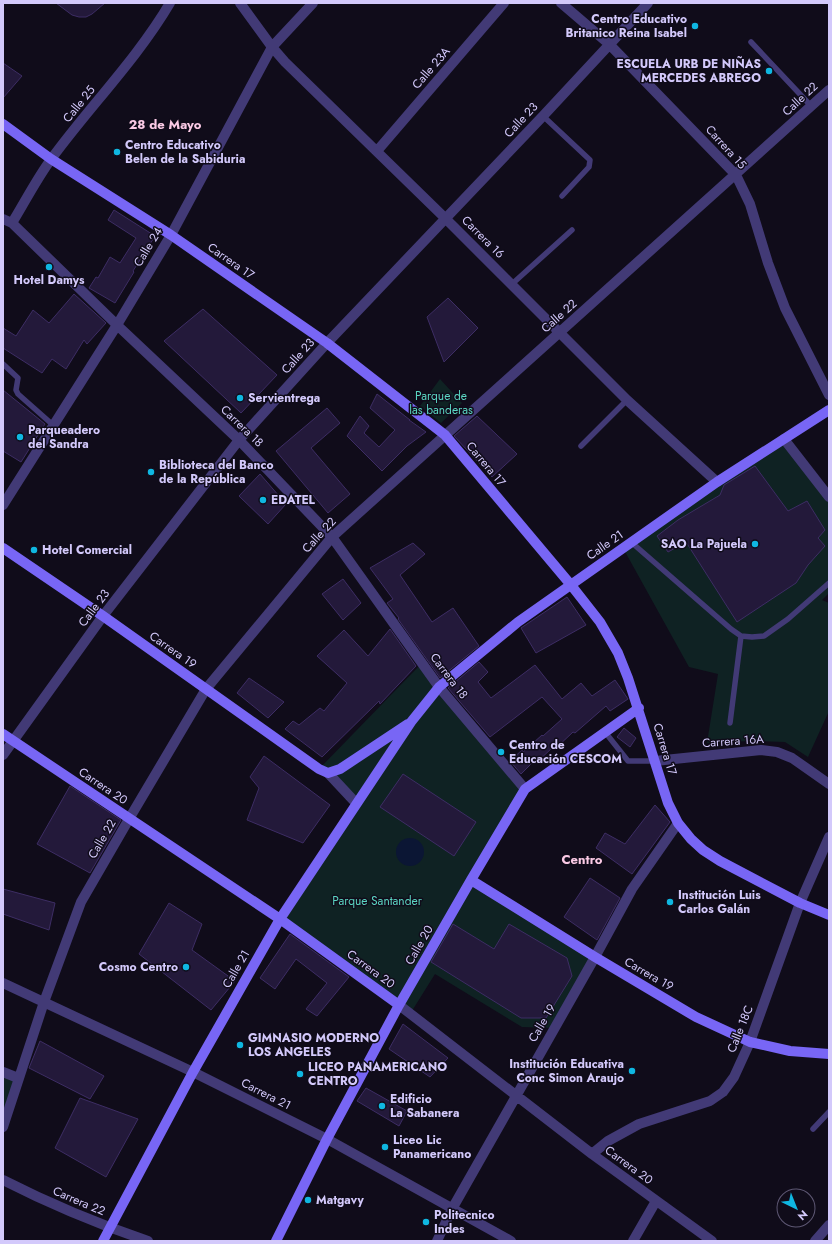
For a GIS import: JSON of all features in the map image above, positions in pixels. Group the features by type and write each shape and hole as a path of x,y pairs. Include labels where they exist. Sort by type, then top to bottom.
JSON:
{"main road":[{"name":"Carrera 17","path":"3,124 51,159 171,235 327,343 445,435 571,585 600,622 618,653 639,708 668,803 678,823 695,842 720,861 800,903 829,915"},
{"name":"Calle 21","path":"103,1241 193,1072 280,919 411,722 439,687 518,622 717,482 829,410"},
{"name":"Carrera 19","path":"3,548 103,616 316,768 328,773"},
{"name":"Calle 20","path":"276,1241 327,1139 400,1005 525,789 639,708"},
{"name":"Calle 21","path":"328,773 340,768 411,722"},
{"name":"Carrera 20","path":"3,734 128,819 280,919 400,1005"},
{"name":"Carrera 19","path":"471,880 595,957 696,1017 750,1042 790,1051 829,1054"}],"street":[{"name":"Calle 25","path":"8,221 51,159 141,46 170,3"},
{"name":"Carrera 16","path":"240,3 272,47 297,74 512,284 627,400 717,482"},
{"name":"Calle 24","path":"3,505 117,325 171,235 272,47 313,3"},
{"name":"Calle 23A","path":"377,151 504,3"},
{"name":"Carrera 15","path":"561,3 609,44 736,175 750,204 768,263 785,308 829,395"},
{"name":"Calle 23","path":"3,755 103,616 239,440 327,343 446,219 648,3"},
{"name":"Calle 22","path":"3,1127 44,1002 81,902 128,819 206,689 332,537 812,107 829,90"},
{"name":"Carrera 18","path":"8,221 239,440 332,537 439,687 525,789"},
{"path":"784,438 829,497"},
{"name":"Carrera 16A","path":"655,761 761,750 777,752 792,758 829,784"},
{"path":"328,773 356,804"},
{"name":"Calle 19","path":"437,1241 452,1208 632,889 678,823"},
{"name":"Calle 18C","path":"592,1154 608,1141 639,1124 710,1101 723,1092 734,1077 750,1042 800,903 829,837"},
{"name":"Carrera 21","path":"3,983 193,1072 327,1139 511,1241"},
{"name":"Carrera 20","path":"400,1005 592,1154 712,1241"},
{"path":"3,1072 18,1078"},
{"name":"Carrera 22","path":"3,1180 40,1199 110,1228 148,1241"},
{"path":"633,1241 656,1201"},
{"path":"815,1241 829,1225"}],"lane":[{"path":"751,42 812,107"},
{"path":"543,116 590,160 589,167 562,196"},
{"path":"512,284 572,230"},
{"path":"3,364 18,378 16,390 18,394 53,425"},
{"path":"581,446 627,400"},
{"path":"631,542 741,636 764,636 788,619 829,583"},
{"path":"730,723 741,636"},
{"path":"605,732 628,761 655,761"},
{"path":"814,1129 829,1112"}],"green space":[{"name":"Parque de las banderas","path":"440,379 462,403 441,423 420,406"},
{"path":"784,439 829,497 829,593 822,600 829,603 829,711 808,757 785,742 750,741 707,743 718,674 689,667 623,548"},
{"name":"Parque Santander","path":"422,663 525,789 472,881 595,957 554,1028 522,1027 435,974 410,1014 280,919 356,804 319,769"},
{"path":"3,1072 18,1078 3,1127"}],"water":[{"path":"410,838 420,842 424,852 420,862 410,866 400,862 396,852 400,842"}],"building":[{"path":"56,3 105,3 92,14 86,17 79,17 72,15"},
{"path":"3,63 22,76 3,98"},
{"path":"114,210 155,236 115,303 89,288 96,277 98,278 110,257 120,263 136,238 108,220"},
{"path":"74,294 106,323 87,344 84,340 66,369 52,359 42,373 3,348 3,328 16,336 33,310 49,323"},
{"path":"448,298 478,328 444,362 427,317"},
{"path":"203,309 277,375 241,413 164,341"},
{"name":"Parqueadero del Sandra","path":"3,390 45,424 21,462 3,451"},
{"path":"377,394 426,432 407,446 382,471 347,436 360,416 369,426 364,433 379,447 395,430 370,408"},
{"path":"327,408 340,423 311,448 350,494 328,513 276,451"},
{"path":"477,416 517,454 492,477 454,436"},
{"name":"SAO La Pajuela","path":"755,466 788,511 807,501 825,530 818,538 825,546 808,565 796,583 737,622 686,542 668,552 657,536 678,520 720,495 724,485"},
{"name":"EDATEL","path":"260,474 286,504 268,524 239,496"},
{"path":"413,543 425,554 400,575 432,622 453,608 479,646 440,678 387,603 393,599 370,568"},
{"path":"343,579 361,603 343,620 322,594"},
{"path":"567,597 586,625 536,653 521,628"},
{"path":"390,629 416,666 380,704 379,701 322,757 285,729 293,721 299,725 320,708 324,711 347,683 317,656 344,630 368,656"},
{"path":"479,662 488,672 478,682 491,698 535,665 562,699 581,683 592,696 615,680 628,699 610,711 606,706 575,733 573,732 555,749 553,747 535,764 533,762 521,774 510,761 522,750 523,752 542,735 543,736 562,719 542,697 490,737 448,688"},
{"path":"249,678 284,702 268,718 237,693"},
{"path":"624,728 636,738 630,747 617,737"},
{"path":"264,756 330,805 303,843 247,820 259,788 250,777"},
{"path":"403,774 476,822 454,856 380,807"},
{"path":"70,786 121,820 90,873 37,844"},
{"path":"655,805 670,822 632,874 596,848 605,833 625,844"},
{"path":"590,878 620,898 597,940 564,917"},
{"path":"3,889 55,903 49,930 3,914"},
{"name":"Cosmo Centro","path":"169,903 202,924 192,950 235,981 211,1010 139,954"},
{"path":"453,924 494,949 509,924 567,958 572,976 546,1018 521,1018 431,962"},
{"path":"290,934 349,977 317,1016 306,1009 327,983 296,959 275,989 260,978"},
{"path":"403,1024 448,1058 430,1077 389,1049"},
{"path":"40,1041 104,1076 90,1099 29,1068"},
{"name":"Edificio La Sabanera","path":"366,1088 407,1111 399,1126 357,1101"},
{"path":"80,1098 138,1119 106,1177 55,1148"}],"place":[{"name":"Centro Educativo Britanico Reina Isabel","path":"695,26"},
{"name":"ESCUELA URB DE NIÑAS MERCEDES ABREGO","path":"769,71"},
{"name":"Centro Educativo Belen de la Sabiduria","path":"117,152"},
{"name":"Hotel Damys","path":"49,267"},
{"name":"Servientrega","path":"240,398"},
{"name":"Parqueadero del Sandra","path":"20,437"},
{"name":"Biblioteca del Banco de la República","path":"151,472"},
{"name":"EDATEL","path":"263,500"},
{"name":"SAO La Pajuela","path":"755,544"},
{"name":"Hotel Comercial","path":"34,550"},
{"name":"Centro de Educación CESCOM","path":"501,752"},
{"name":"Institución Luis Carlos Galán","path":"670,902"},
{"name":"Cosmo Centro","path":"186,967"},
{"name":"GIMNASIO MODERNO LOS ANGELES","path":"240,1045"},
{"name":"Institución Educativa Conc Simon Araujo","path":"632,1071"},
{"name":"LICEO PANAMERICANO CENTRO","path":"300,1074"},
{"name":"Edificio La Sabanera","path":"382,1106"},
{"name":"Liceo Lic Panamericano","path":"385,1147"},
{"name":"Matgavy","path":"308,1200"},
{"name":"Politecnico Indes","path":"426,1222"}],"district":[{"name":"28 de Mayo","path":"165,124"},
{"name":"Centro","path":"582,859"}]}
